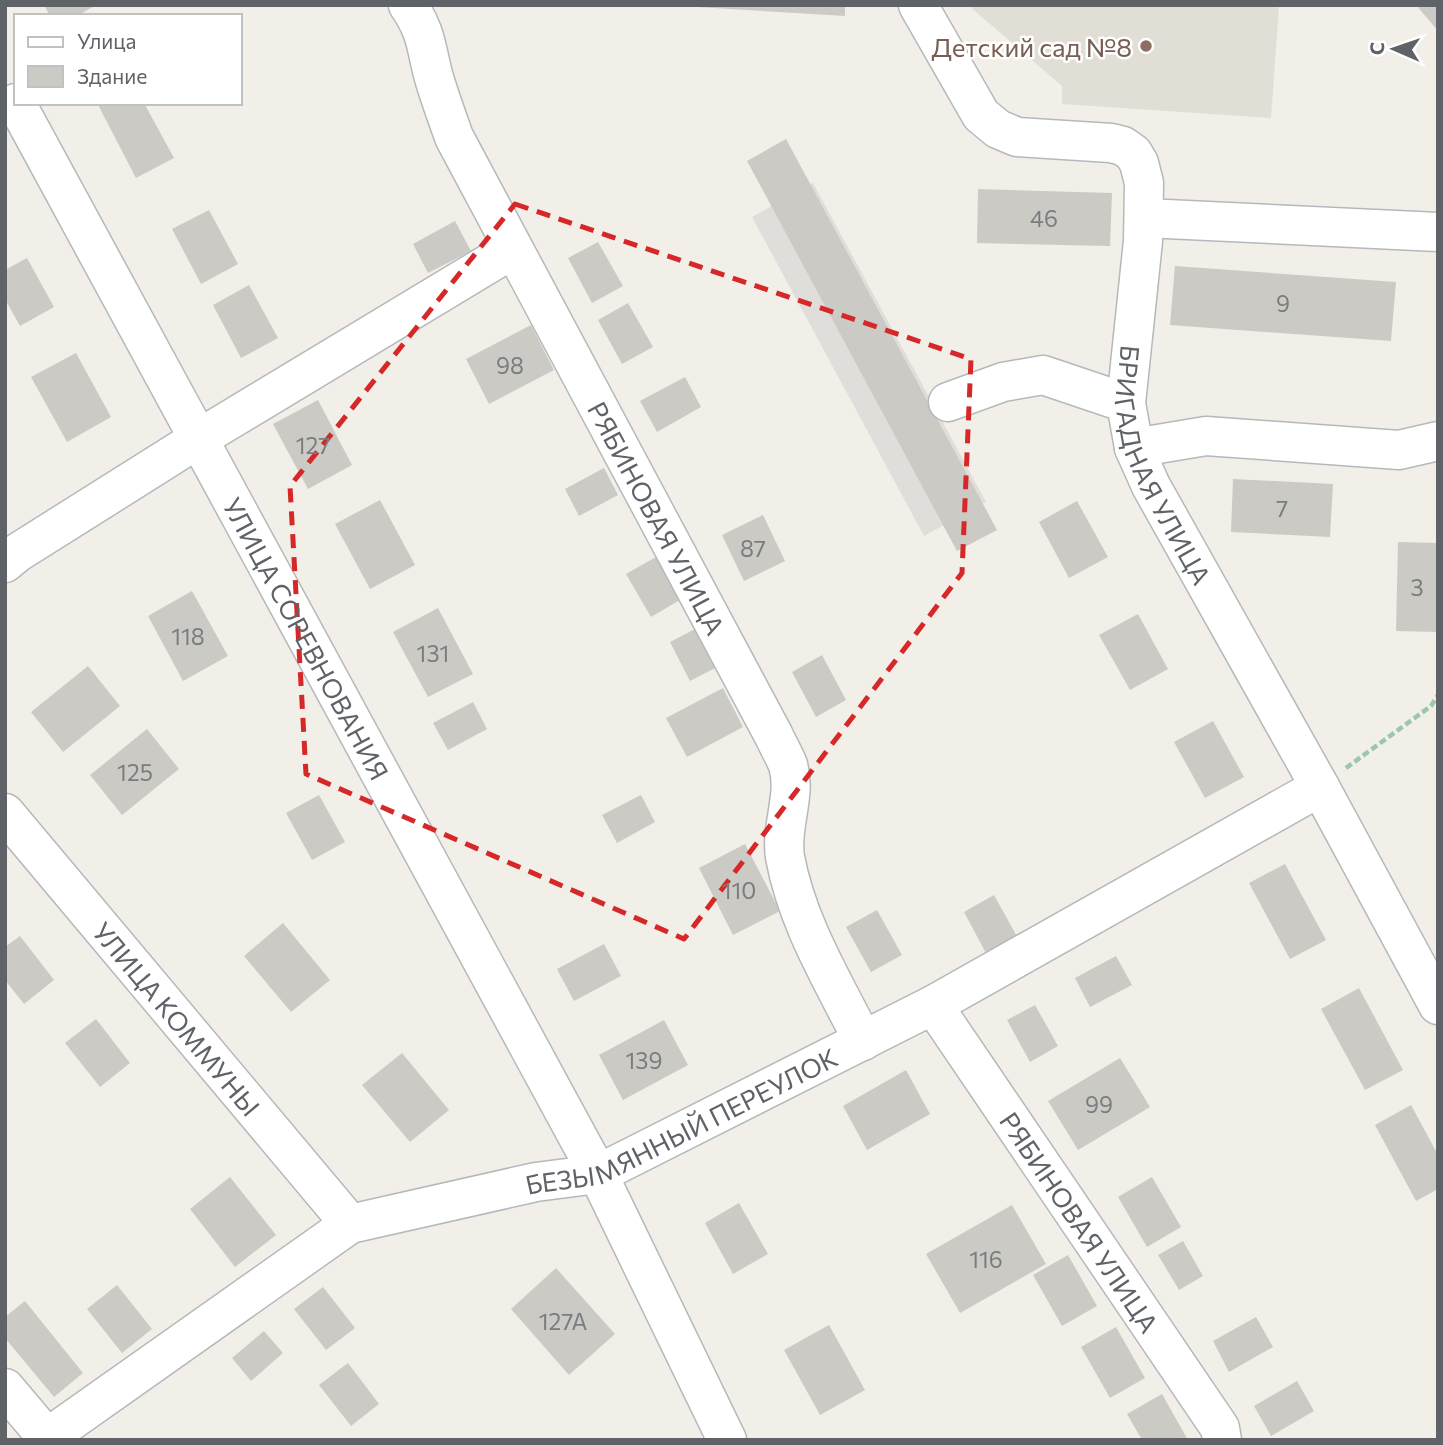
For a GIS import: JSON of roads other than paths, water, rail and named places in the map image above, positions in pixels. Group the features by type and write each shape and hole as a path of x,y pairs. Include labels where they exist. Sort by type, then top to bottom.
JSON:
{"street":[{"name":"РЯБИНОВАЯ УЛИЦА","path":"408,5 418,19 429,47 433,75 454,137 788,766 790,780 783,838 794,891 800,913 863,1041"},
{"name":"БРИГАДНАЯ УЛИЦА","path":"918,5 981,115 998,129 1017,137 1096,140 1123,146 1133,153 1139,163 1144,183 1144,218 1126,403 1134,448 1150,486 1320,787 1438,1005"},
{"name":"УЛИЦА СОРЕВНОВАНИЯ","path":"5,83 14,99"},
{"name":"УЛИЦА СОРЕВНОВАНИЯ","path":"17,105 597,1174 727,1440"},
{"path":"1144,218 1438,232"},
{"path":"5,563 198,439 513,249"},
{"path":"948,402 1003,382 1043,375 1126,403"},
{"path":"1134,448 1206,436 1399,450 1438,441"},
{"name":"БЕЗЫМЯННЫЙ ПЕРЕУЛОК","path":"47,1439 350,1224 536,1182 597,1174 933,1005 1320,787"},
{"name":"УЛИЦА КОММУНЫ","path":"5,813 350,1224"},
{"name":"РЯБИНОВАЯ УЛИЦА","path":"933,1005 1220,1428 1222,1440"},
{"path":"5,1388 47,1439"}],"place":[{"name":"Детский сад №8","path":"1146,46"}]}
